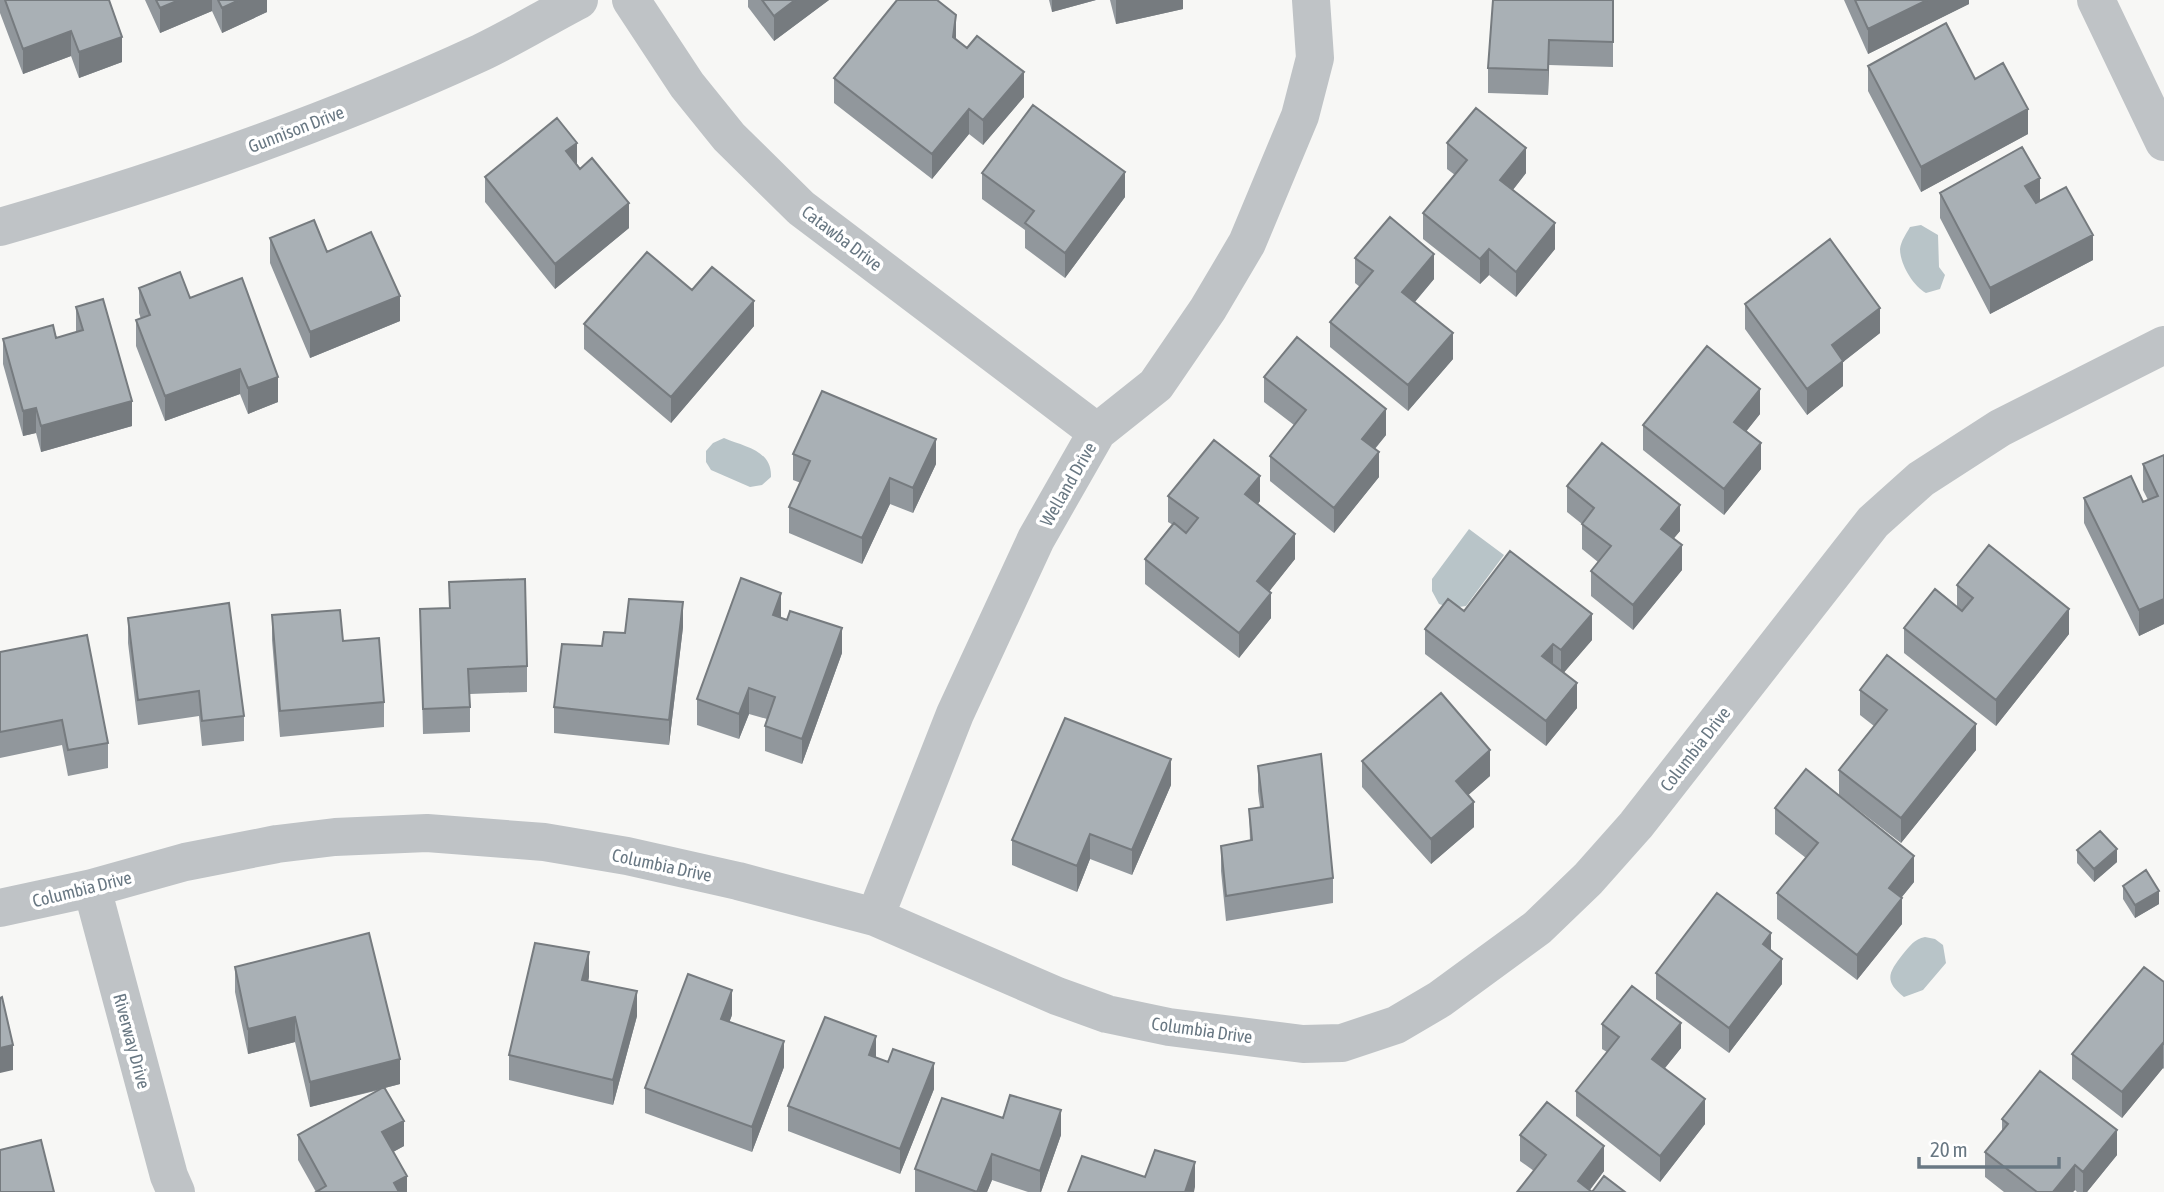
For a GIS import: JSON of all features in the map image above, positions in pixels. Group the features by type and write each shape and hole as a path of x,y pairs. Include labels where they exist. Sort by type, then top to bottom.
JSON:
{"street":[{"name":"Gunnison Drive","path":"0,227 94,200 216,159 348,109 482,52 579,0"},
{"name":"Catawba Drive","path":"631,0 687,85 729,136 802,208 1097,432"},
{"name":"Welland Drive","path":"875,917 955,714 1036,539 1097,432 1156,385 1208,309 1247,243 1300,116 1315,58 1311,0"},
{"path":"2096,0 2164,142"},
{"name":"Columbia Drive","path":"0,908 92,888 185,862 277,844 335,837 427,833 544,842 627,856 738,881 875,917 1057,996 1107,1014 1169,1027 1303,1044 1342,1043 1396,1025 1440,999 1537,928 1588,879 1636,825 1873,522 1921,479 2000,428 2164,345"},
{"name":"Riverway Drive","path":"92,888 169,1176 176,1192"}],"shaded area":[{"path":"1921,225 1938,235 1939,267 1945,275 1940,289 1926,293 1908,274 1900,249 1910,227"},
{"path":"724,438 762,455 770,468 771,477 762,485 750,487 711,470 706,462 706,451 713,443"},
{"path":"1469,529 1504,555 1466,606 1452,608 1439,604 1432,591 1432,579"},
{"path":"1925,937 1935,939 1943,945 1946,963 1923,990 1904,997 1893,986 1890,976 1898,960 1910,946"}],"building":[{"path":"5,0 109,0 122,37 79,52 71,31 23,49"},
{"path":"156,0 179,0 160,8"},
{"path":"218,0 239,0 222,8"},
{"path":"762,0 795,0 774,16"},
{"path":"897,0 937,0 956,15 953,37 967,48 977,36 1024,72 983,120 969,109 932,154 834,78"},
{"path":"1493,0 1613,0 1613,42 1549,40 1548,70 1488,68"},
{"path":"1855,0 1927,0 1868,29"},
{"path":"1946,23 1975,79 2003,63 2028,109 1921,167 1868,66"},
{"path":"1033,105 1125,172 1065,253 1025,223 1034,211 982,173"},
{"path":"1476,108 1526,148 1500,180 1555,223 1516,272 1489,249 1480,259 1423,213 1467,160 1447,143"},
{"path":"557,118 577,143 566,151 580,169 592,158 629,203 555,264 485,177"},
{"path":"2022,147 2040,178 2025,186 2036,203 2066,187 2093,235 1990,288 1940,193"},
{"path":"1390,217 1434,254 1402,292 1453,333 1408,385 1330,322 1373,271 1355,258"},
{"path":"314,220 327,252 371,232 400,296 310,332 270,238"},
{"path":"1830,239 1880,308 1832,345 1843,361 1807,389 1745,304"},
{"path":"647,252 692,290 712,267 754,301 671,397 584,324"},
{"path":"180,272 190,298 242,278 278,377 248,388 240,369 165,396 136,320 150,315 139,288"},
{"path":"103,299 132,401 41,426 36,408 23,411 3,339 53,325 56,338 83,330 76,307"},
{"path":"1297,337 1386,409 1362,439 1379,452 1334,508 1270,456 1306,410 1264,377"},
{"path":"1707,346 1760,389 1734,422 1761,443 1724,489 1643,425"},
{"path":"822,391 936,439 913,488 890,478 862,538 789,507 810,461 793,454"},
{"path":"1214,440 1260,476 1245,494 1295,534 1257,581 1271,593 1239,633 1145,559 1174,523 1186,533 1198,518 1168,496"},
{"path":"1602,443 1680,505 1661,529 1682,545 1633,605 1591,571 1611,546 1582,524 1594,508 1567,486"},
{"path":"2164,455 2164,599 2139,610 2084,498 2131,476 2143,502 2158,496 2143,464"},
{"path":"1989,545 2069,609 1996,700 1904,628 1935,589 1962,611 1973,598 1957,585"},
{"path":"1510,551 1592,614 1561,650 1553,644 1542,656 1577,683 1546,721 1425,629 1448,599 1464,611"},
{"path":"741,578 781,593 773,615 787,620 790,611 842,628 802,739 765,726 775,697 749,688 739,714 697,699"},
{"path":"525,579 527,666 468,669 470,707 423,709 420,609 450,608 449,582"},
{"path":"629,599 683,602 669,720 554,707 562,644 602,646 604,632 625,633"},
{"path":"229,603 244,716 202,721 199,691 138,700 128,618"},
{"path":"340,610 343,641 379,638 384,702 280,711 272,615"},
{"path":"87,635 108,743 68,750 62,720 0,732 0,652"},
{"path":"1887,655 1976,724 1901,818 1839,770 1887,710 1860,690"},
{"path":"1441,693 1490,750 1456,781 1474,802 1431,839 1362,761"},
{"path":"1065,718 1171,759 1132,850 1090,834 1077,866 1012,840"},
{"path":"1321,754 1333,878 1226,896 1221,846 1252,840 1249,809 1263,807 1258,766"},
{"path":"1806,769 1914,856 1889,888 1902,898 1857,955 1777,893 1818,843 1775,808"},
{"path":"2100,831 2117,849 2094,869 2077,850"},
{"path":"2146,870 2159,891 2135,905 2123,886"},
{"path":"1717,893 1771,933 1763,944 1782,959 1729,1028 1656,973"},
{"path":"369,933 400,1059 310,1082 295,1017 248,1029 235,967"},
{"path":"535,943 589,952 582,980 637,991 613,1080 509,1055"},
{"path":"2144,967 2164,982 2164,1044 2122,1092 2072,1054"},
{"path":"688,974 732,990 721,1019 784,1041 752,1127 645,1088"},
{"path":"1632,986 1681,1023 1652,1059 1705,1099 1660,1156 1576,1091 1619,1037 1602,1024"},
{"path":"2,997 13,1045 0,1048 0,998"},
{"path":"825,1017 876,1036 869,1055 888,1062 893,1049 934,1063 900,1149 788,1106"},
{"path":"2040,1071 2117,1130 2083,1172 2075,1165 2053,1192 2037,1192 1985,1152 2008,1124 2002,1119"},
{"path":"384,1087 404,1121 382,1132 407,1176 394,1183 399,1192 316,1192 326,1186 298,1135"},
{"path":"1010,1095 1061,1110 1040,1171 992,1154 977,1192 915,1169 942,1098 1003,1118"},
{"path":"1547,1102 1604,1146 1578,1181 1592,1192 1517,1192 1546,1155 1520,1135"},
{"path":"41,1140 54,1192 0,1192 0,1150"},
{"path":"1155,1150 1195,1162 1185,1192 1068,1192 1082,1156 1145,1177"},
{"path":"1604,1176 1625,1192 1592,1192"}]}
